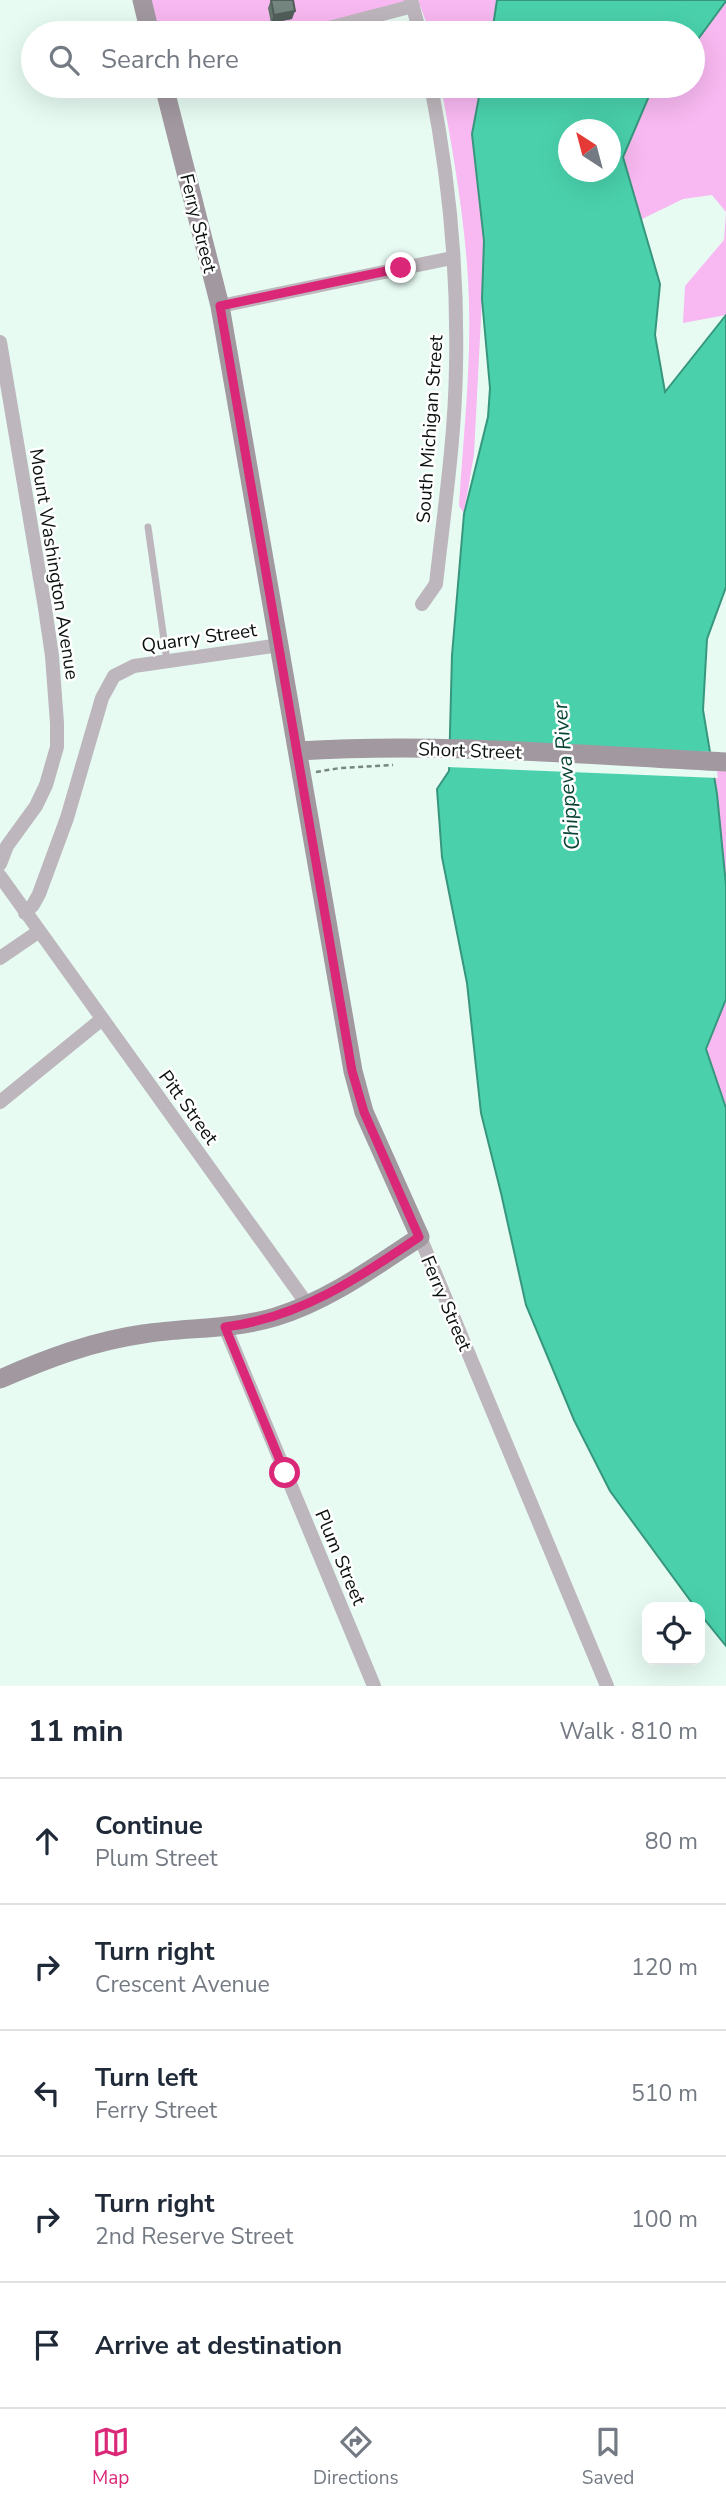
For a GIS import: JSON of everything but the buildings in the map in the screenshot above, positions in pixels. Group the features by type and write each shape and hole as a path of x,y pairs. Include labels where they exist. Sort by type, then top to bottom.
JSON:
{"main road":[{"path":"142,0 147,21"},
{"name":"Ferry Street","path":"167,98 220,306 352,1071 364,1112 419,1237"},
{"name":"Short Street","path":"298,751 423,748 726,762"},
{"path":"0,1379 56,1356 121,1338 164,1331 225,1327 275,1317 341,1288 419,1237"}],"street":[{"path":"351,21 412,3 417,21"},
{"name":"South Michigan Street","path":"422,604 436,584 453,424 456,367 452,258 445,173 433,98"},
{"path":"220,306 452,258"},
{"name":"Mount Washington Avenue","path":"0,342 3,383 52,656 57,747 46,785 36,806 7,846 0,863"},
{"name":"Quarry Street","path":"124,670 134,666 280,645"},
{"name":"Mount Washington Avenue","path":"24,913 37,901 67,818 102,698 114,676 124,670"},
{"path":"0,876 38,932 0,958"},
{"name":"Pitt Street","path":"38,932 307,1304"},
{"path":"0,1102 102,1019"},
{"name":"Ferry Street","path":"419,1237 607,1686"},
{"name":"Plum Street","path":"225,1327 374,1686"}],"lane":[{"path":"148,527 167,662"}],"path":[{"path":"302,774 398,764"}],"shaded area":[{"path":"142,0 411,0 347,21 147,21"},
{"path":"418,0 497,0 494,21 426,21"},
{"path":"726,1 726,212 712,195 683,199 640,220 623,157 648,98 705,98 705,30"},
{"path":"443,98 479,98 472,134 484,241 482,299 474,454 464,513 459,506 469,354 469,303 459,194"},
{"path":"726,212 726,315 683,323 685,286 724,240"},
{"path":"713,771 726,771 726,885"},
{"path":"726,999 726,1107 706,1049"}],"water":[{"path":"497,0 726,0 705,30 705,21 494,21"},
{"name":"Chippewa River","path":"479,98 648,98 623,157 660,284 655,335 665,392 726,315 726,587 707,639 703,710 717,794 726,885 726,999 706,1049 726,1108 726,1646 705,1620 705,1602 691,1602 610,1491 574,1420 526,1305 481,1113 467,983 442,857 437,789 449,771 452,655 464,514 488,417 490,388 482,299 484,241 472,134"}],"pier":[{"path":"447,741 714,752 718,778 446,767"}],"route":[{"path":"285,1473 225,1327 293,1311 341,1288 419,1237 364,1112 352,1071 220,306 401,268"}]}
